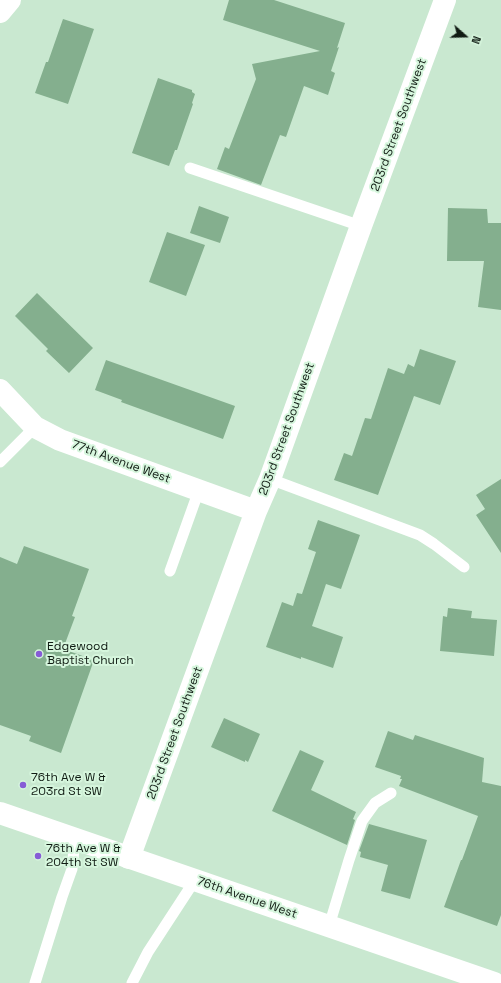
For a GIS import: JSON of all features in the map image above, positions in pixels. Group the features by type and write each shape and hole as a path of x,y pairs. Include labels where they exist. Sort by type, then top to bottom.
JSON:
{"street":[{"path":"0,12 10,0"},
{"name":"203rd Street Southwest","path":"129,858 256,511 270,479 361,226 445,0"},
{"name":"77th Avenue West","path":"0,390 35,427 60,440 256,511"},
{"name":"76th Avenue West","path":"0,813 494,983"}],"lane":[{"path":"190,168 361,226"},
{"path":"0,462 35,427"},
{"path":"270,479 420,535 464,567"},
{"path":"170,571 199,490"},
{"path":"329,926 362,821 375,803 391,793"},
{"path":"35,983 72,870 75,839"},
{"path":"132,983 148,952 195,880"}],"building":[{"path":"229,0 274,0 345,23 331,71 335,73 328,95 304,86 286,137 280,135 261,185 217,169 225,147 229,149 256,79 252,64 320,51 223,20"},
{"path":"63,19 94,29 68,104 35,93"},
{"path":"158,78 192,90 195,94 177,150 175,150 169,166 132,153"},
{"path":"199,206 229,217 220,243 190,233"},
{"path":"448,208 487,209 488,223 501,223 501,310 478,307 484,261 447,261"},
{"path":"167,232 205,245 186,296 149,282"},
{"path":"37,293 93,348 69,373 46,351 48,349 15,316"},
{"path":"420,349 456,361 440,405 414,396 378,495 334,480 344,453 352,456 365,418 371,419 388,368 404,374 408,364 414,367"},
{"path":"106,360 235,406 223,439 121,402 122,400 95,390"},
{"path":"501,479 501,553 476,515 485,509 476,495"},
{"path":"318,520 360,535 341,589 326,584 312,626 343,637 333,668 266,647 282,602 293,606 297,593 302,594 316,552 308,549"},
{"name":"Edgewood Baptist Church","path":"24,546 89,569 72,616 75,617 63,649 94,660 61,753 29,741 31,736 0,725 0,557 17,564"},
{"path":"448,608 472,611 471,618 497,620 494,656 440,651 443,616 447,617"},
{"path":"224,718 260,734 248,762 211,747"},
{"path":"388,731 413,740 415,735 484,758 482,782 501,786 501,915 497,926 444,907 478,816 399,786 402,779 400,779 401,776 375,767"},
{"path":"300,750 324,761 311,790 356,812 347,845 272,811"},
{"path":"369,824 427,840 410,899 381,891 388,865 360,857 361,852 359,851"}],"place":[{"name":"Edgewood Baptist Church","path":"39,654"},
{"name":"76th Ave W & 203rd St SW","path":"23,785"},
{"name":"76th Ave W & 204th St SW","path":"38,856"}]}
